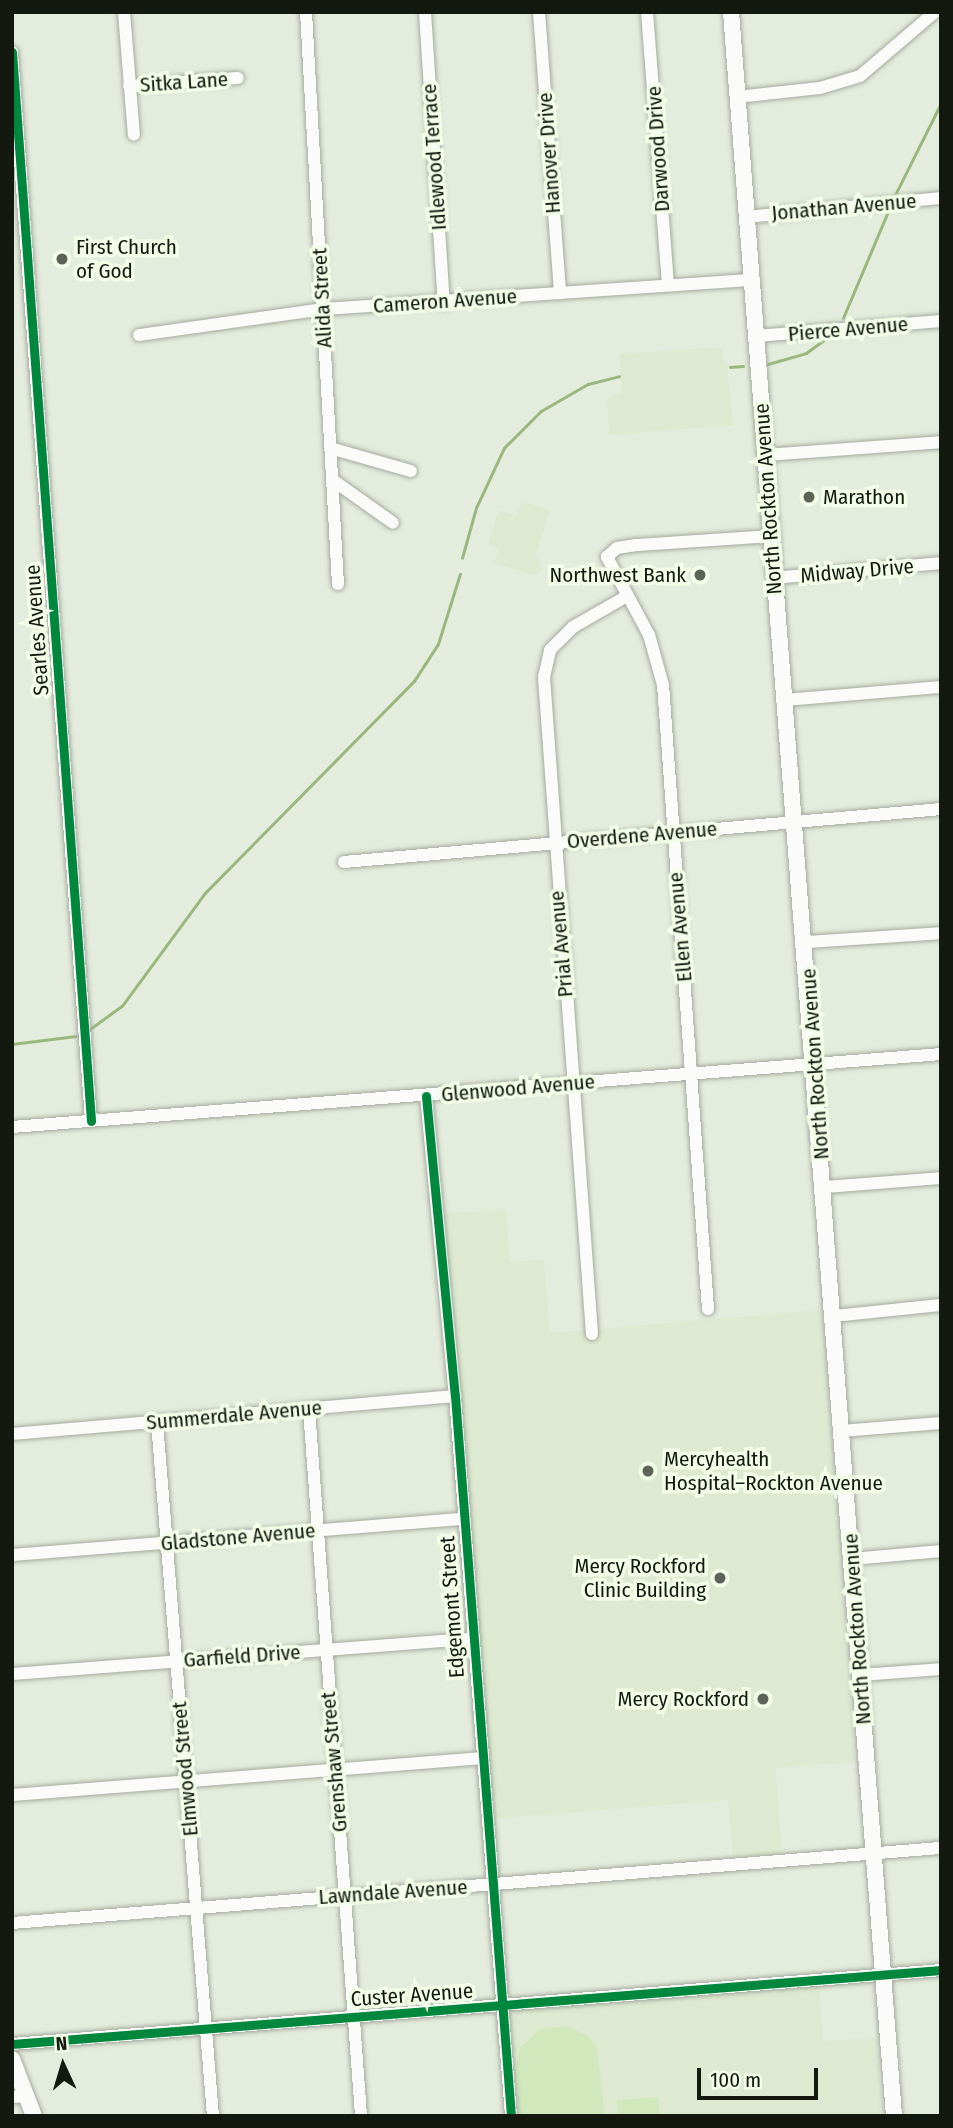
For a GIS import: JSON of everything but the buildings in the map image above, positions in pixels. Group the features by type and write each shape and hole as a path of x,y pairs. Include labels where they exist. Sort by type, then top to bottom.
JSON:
{"main road":[{"name":"North Rockton Avenue","path":"731,12 773,578 806,943 894,2116"},
{"path":"12,2059 19,2097 34,2116"}],"street":[{"path":"124,12 134,135"},
{"name":"Alida Street","path":"306,12 338,584"},
{"name":"Idlewood Terrace","path":"425,12 444,303"},
{"name":"Hanover Drive","path":"539,12 560,293"},
{"name":"Darwood Drive","path":"648,12 668,285"},
{"path":"737,97 820,88 860,76 934,12"},
{"name":"Searles Avenue","path":"12,52 91,1121"},
{"name":"Sitka Lane","path":"129,86 238,78"},
{"name":"Jonathan Avenue","path":"747,217 941,198"},
{"name":"Cameron Avenue","path":"139,335 323,309 444,303 751,280"},
{"name":"Pierce Avenue","path":"756,336 941,321"},
{"path":"765,455 941,442"},
{"path":"330,448 411,471"},
{"path":"334,481 393,523"},
{"name":"Ellen Avenue","path":"708,1309 663,685 649,635 607,557 617,548 770,536"},
{"name":"Midway Drive","path":"773,578 941,563"},
{"name":"Prial Avenue","path":"592,1334 553,843 544,677 551,650 573,627 627,596"},
{"path":"785,700 941,687"},
{"name":"Overdene Avenue","path":"344,862 941,809"},
{"path":"806,943 941,933"},
{"name":"Glenwood Avenue","path":"12,1127 941,1054"},
{"name":"Edgemont Street","path":"426,1096 455,1396 510,2116"},
{"path":"824,1187 941,1178"},
{"path":"834,1316 941,1305"},
{"name":"Summerdale Avenue","path":"12,1434 455,1396"},
{"name":"Grenshaw Street","path":"309,1409 324,1650 346,1894 361,2116"},
{"name":"Elmwood Street","path":"157,1422 213,2116"},
{"path":"841,1432 941,1423"},
{"name":"Gladstone Avenue","path":"12,1555 464,1519"},
{"path":"852,1559 941,1551"},
{"name":"Garfield Drive","path":"12,1674 472,1639"},
{"path":"860,1675 941,1669"},
{"path":"12,1795 481,1758"},
{"name":"Lawndale Avenue","path":"12,1923 941,1848"},
{"name":"Custer Avenue","path":"12,2044 941,1970"}],"shaded area":[{"path":"722,347 722,358 727,362 733,425 610,435 607,403 611,396 622,394 619,354"},
{"path":"522,501 550,510 536,555 543,570 533,575 494,563 499,548 488,544 499,510 517,516"},
{"name":"Mercyhealth Hospital–Rockton Avenue","path":"506,1209 510,1262 544,1260 550,1333 822,1310 855,1762 776,1768 782,1853 733,1857 728,1800 490,1819 442,1214"},
{"path":"819,1983 823,2041 877,2038 883,2116 512,2116 505,2011"}],"green space":[{"path":"564,2026 587,2035 597,2048 605,2116 519,2116 516,2065 520,2048 540,2029"},
{"path":"658,2097 660,2116 618,2116 617,2100"}],"waterway":[{"path":"894,197 941,103"},
{"path":"843,318 890,207"},
{"path":"768,364 806,353 831,335"},
{"path":"730,367 743,366"},
{"path":"462,558 476,508 504,448 541,411 588,384 619,376"},
{"path":"90,1029 122,1006 205,893 414,681 438,644 460,574"},
{"path":"12,1044 75,1036"}],"cycle path":[{"path":"12,52 91,1121"},
{"path":"426,1096 455,1396 511,2116"},
{"path":"12,2044 941,1970"}],"place":[{"name":"First Church of God","path":"62,259"},
{"name":"Marathon","path":"809,497"},
{"name":"Northwest Bank","path":"700,575"},
{"name":"Mercyhealth Hospital–Rockton Avenue","path":"648,1471"},
{"name":"Mercy Rockford Clinic Building","path":"720,1578"},
{"name":"Mercy Rockford","path":"763,1699"}]}
